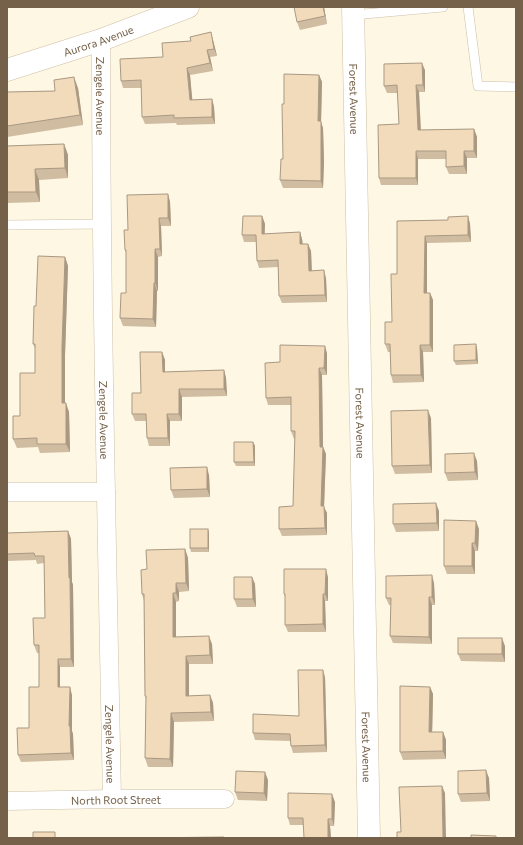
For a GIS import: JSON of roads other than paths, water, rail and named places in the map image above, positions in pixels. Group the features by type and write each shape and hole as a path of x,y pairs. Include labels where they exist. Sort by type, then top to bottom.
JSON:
{"street":[{"name":"Aurora Avenue","path":"7,70 101,40 188,7"},
{"name":"Forest Avenue","path":"353,11 369,838"},
{"name":"Zengele Avenue","path":"101,40 102,224 112,799"},
{"path":"7,492 106,492"},
{"name":"North Root Street","path":"7,801 225,799"}],"lane":[{"path":"353,11 443,7"},
{"path":"468,7 478,86 516,86"},
{"path":"7,225 102,224"}]}
